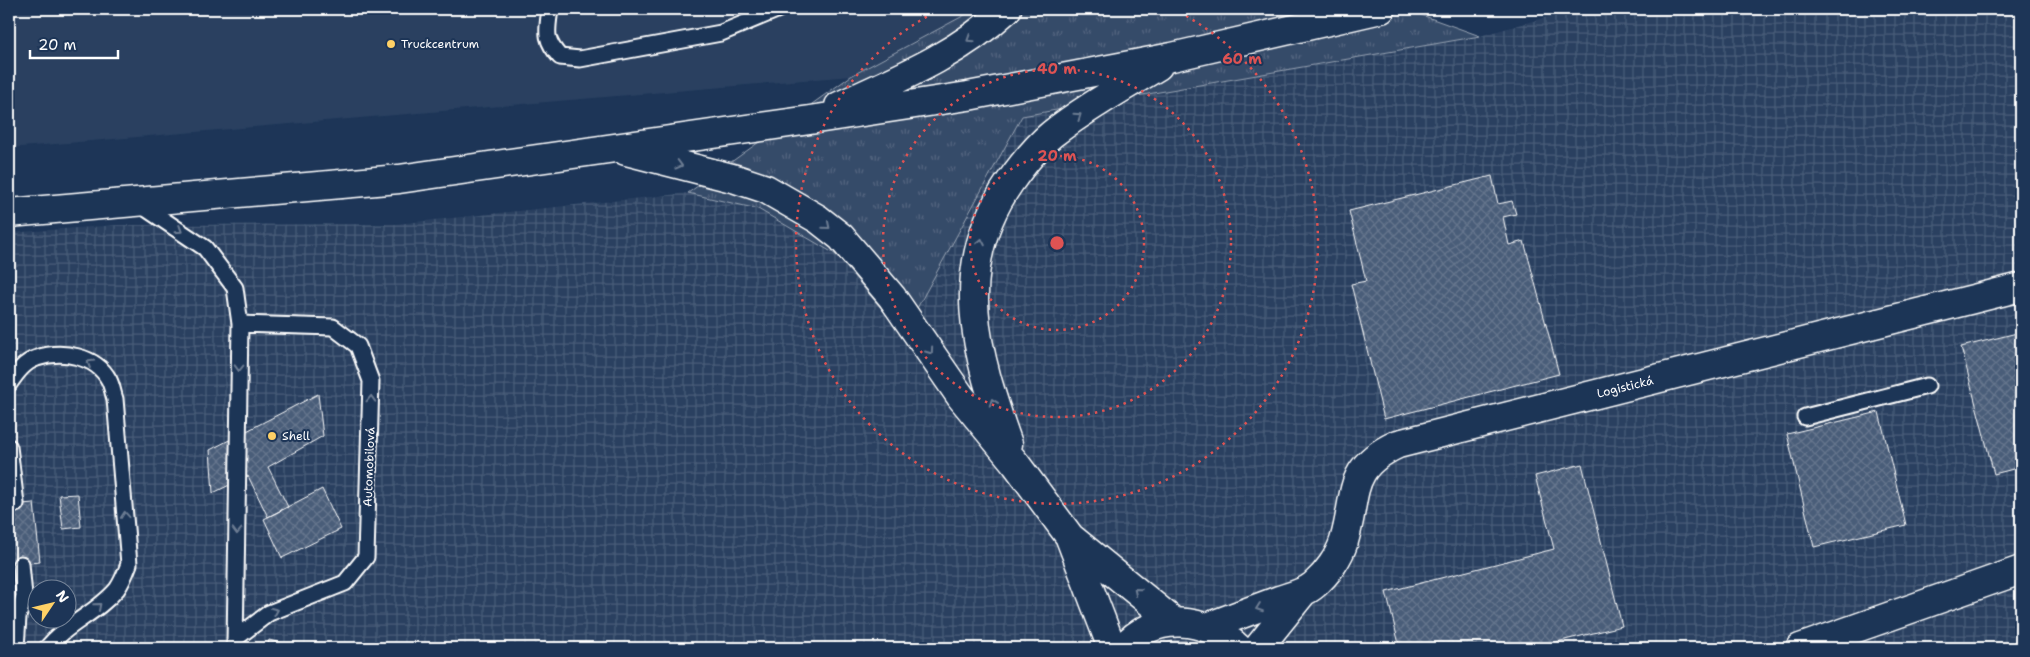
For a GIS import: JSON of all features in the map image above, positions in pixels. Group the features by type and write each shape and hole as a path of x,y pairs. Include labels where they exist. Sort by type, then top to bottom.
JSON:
{"main road":[{"path":"810,120 920,70 985,29 1007,9"},
{"path":"9,213 138,203 399,178 810,120 968,96 1172,57 1381,9"},
{"path":"1016,464 988,386 980,357 975,325 973,298 984,232 1003,192 1022,166 1051,135 1086,110 1172,57"},
{"path":"615,148 714,175 736,179 766,189 818,218 841,237 892,297 961,397 1016,464 1070,537 1174,622"},
{"name":"Logistická","path":"1258,648 1309,589 1329,569 1344,542 1353,490 1360,474 1383,451 1398,444 2021,287"},
{"path":"1070,537 1112,648"},
{"path":"1800,648 2021,570"},
{"path":"1207,627 1309,589"},
{"path":"1123,648 1141,633 1157,626 1174,622 1207,627 1220,633 1238,648"}],"lane":[{"path":"550,9 547,29 549,45 560,57 580,59 721,32 779,9"},
{"name":"Automobilová","path":"138,203 205,248 235,288 240,324 235,644"},
{"name":"Automobilová","path":"235,644 269,613 345,583 366,557 371,381 358,346 333,327 240,324"},
{"path":"9,384 20,369 36,358 57,354 77,356 96,366 108,379 115,399 129,564 118,588 94,610 54,640 47,648"},
{"path":"1805,417 1927,386"},
{"path":"9,447 16,504"},
{"path":"16,648 18,617 24,596 20,564"}],"shaded area":[{"path":"9,9 976,9 851,76 9,148"},
{"path":"1575,9 2021,9 2021,648 9,648 9,233 118,225 396,224 688,193 758,209 835,254 903,333 1022,116 1480,36"}],"green space":[{"path":"976,9 1405,9 1480,36 1022,116 903,334 835,254 758,209 688,193 851,76"},
{"path":"1172,641 1185,641 1209,648 1152,648"}],"building":[{"path":"1492,176 1498,204 1512,201 1516,214 1503,217 1509,245 1524,241 1559,374 1384,419 1351,284 1366,281 1349,211"},
{"path":"2021,332 2021,467 1994,474 1961,347"},
{"path":"318,394 323,436 268,467 288,507 268,517 248,476 213,493 210,450"},
{"path":"1879,412 1906,525 1814,547 1787,434"},
{"path":"1582,464 1622,626 1532,648 1400,648 1386,592 1554,549 1535,476"},
{"path":"322,489 341,529 282,558 264,519"},
{"path":"78,494 81,527 63,529 59,495"},
{"path":"34,503 40,562 9,565 9,505"},
{"path":"269,640 301,648 267,648"}],"place":[{"name":"Truckcentrum","path":"391,44"},
{"name":"Shell","path":"272,436"}]}
